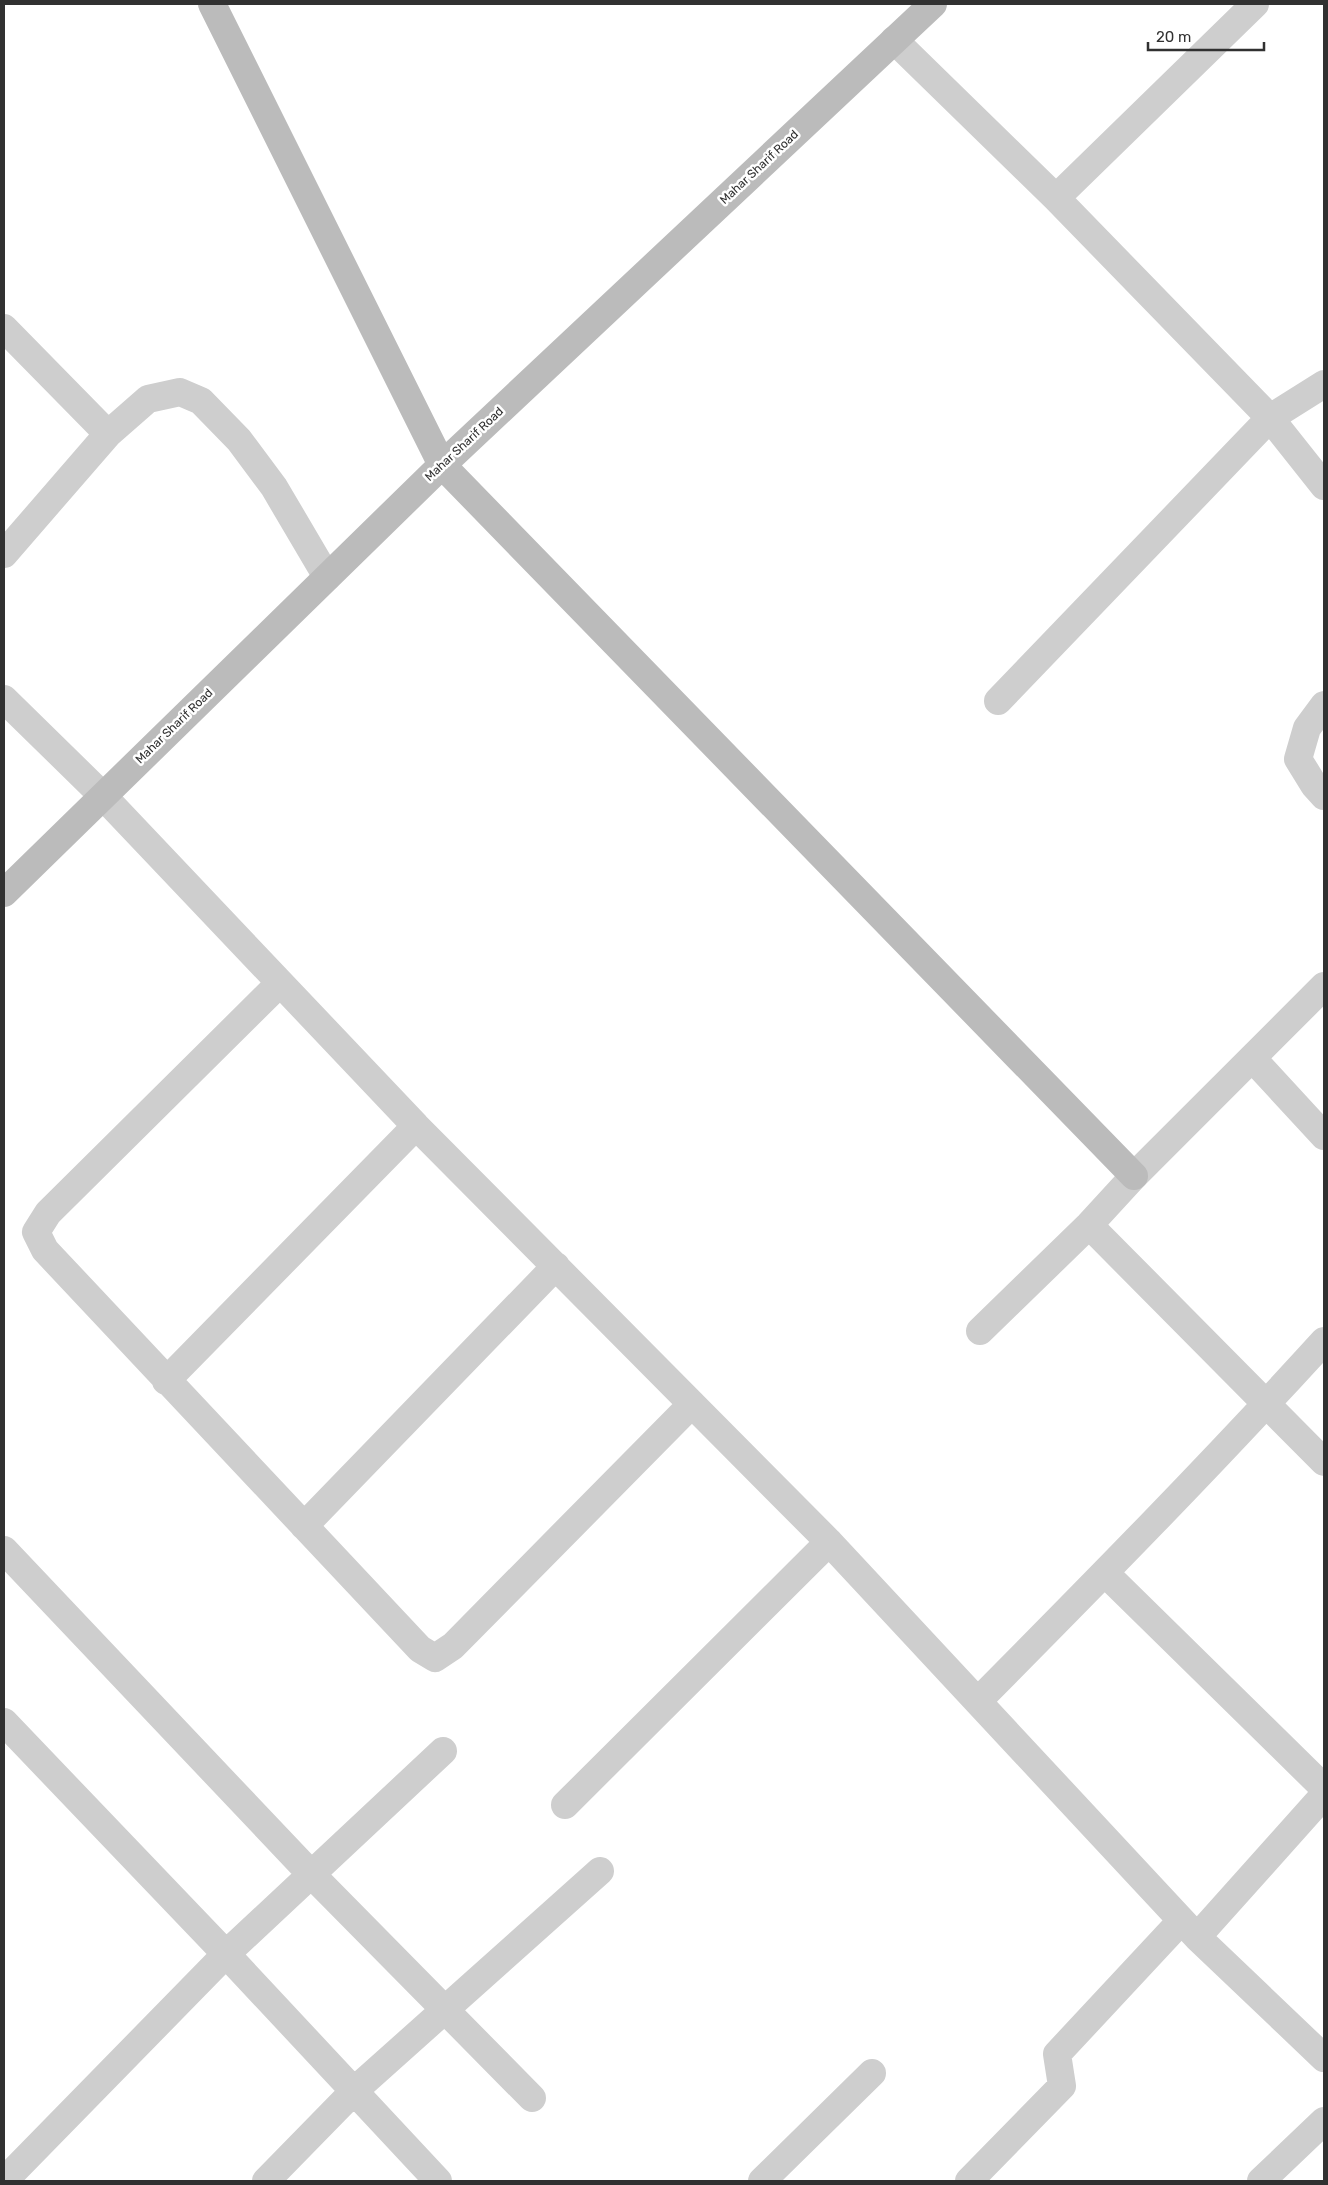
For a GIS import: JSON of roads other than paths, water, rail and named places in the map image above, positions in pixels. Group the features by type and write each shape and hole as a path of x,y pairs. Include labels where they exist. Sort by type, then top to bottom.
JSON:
{"street":[{"path":"212,4 442,465 1134,1176"},
{"name":"Mahar Sharif Road","path":"4,893 102,795 442,465 933,4"},
{"path":"1056,198 1256,4"},
{"path":"894,40 1056,198 1270,418 1324,486"},
{"path":"4,328 108,434"},
{"path":"998,701 1270,418 1324,384"},
{"path":"4,554 108,434 148,399 180,392 201,401 239,440 274,487 327,577"},
{"path":"4,699 102,795 416,1126 829,1542 1189,1929 1324,2058"},
{"path":"1324,706 1307,728 1298,759 1314,786 1324,796"},
{"path":"280,983 48,1212 36,1232 45,1250 166,1381 420,1649 435,1658 453,1646 692,1404"},
{"path":"980,1331 1089,1225 1134,1176 1324,986"},
{"path":"1252,1058 1324,1136"},
{"path":"166,1381 416,1126"},
{"path":"1089,1225 1324,1462"},
{"path":"304,1526 556,1266"},
{"path":"978,1702 1105,1573 1266,1405 1324,1341"},
{"path":"565,1805 829,1542"},
{"path":"4,1550 312,1874 532,2098"},
{"path":"1105,1573 1324,1788"},
{"path":"4,1722 355,2090 438,2181"},
{"path":"4,2181 226,1954 443,1751"},
{"path":"969,2181 1062,2086 1056,2054 1189,1929 1324,1795"},
{"path":"266,2181 355,2090 600,1871"},
{"path":"762,2181 872,2073"},
{"path":"1261,2181 1324,2121"}]}
